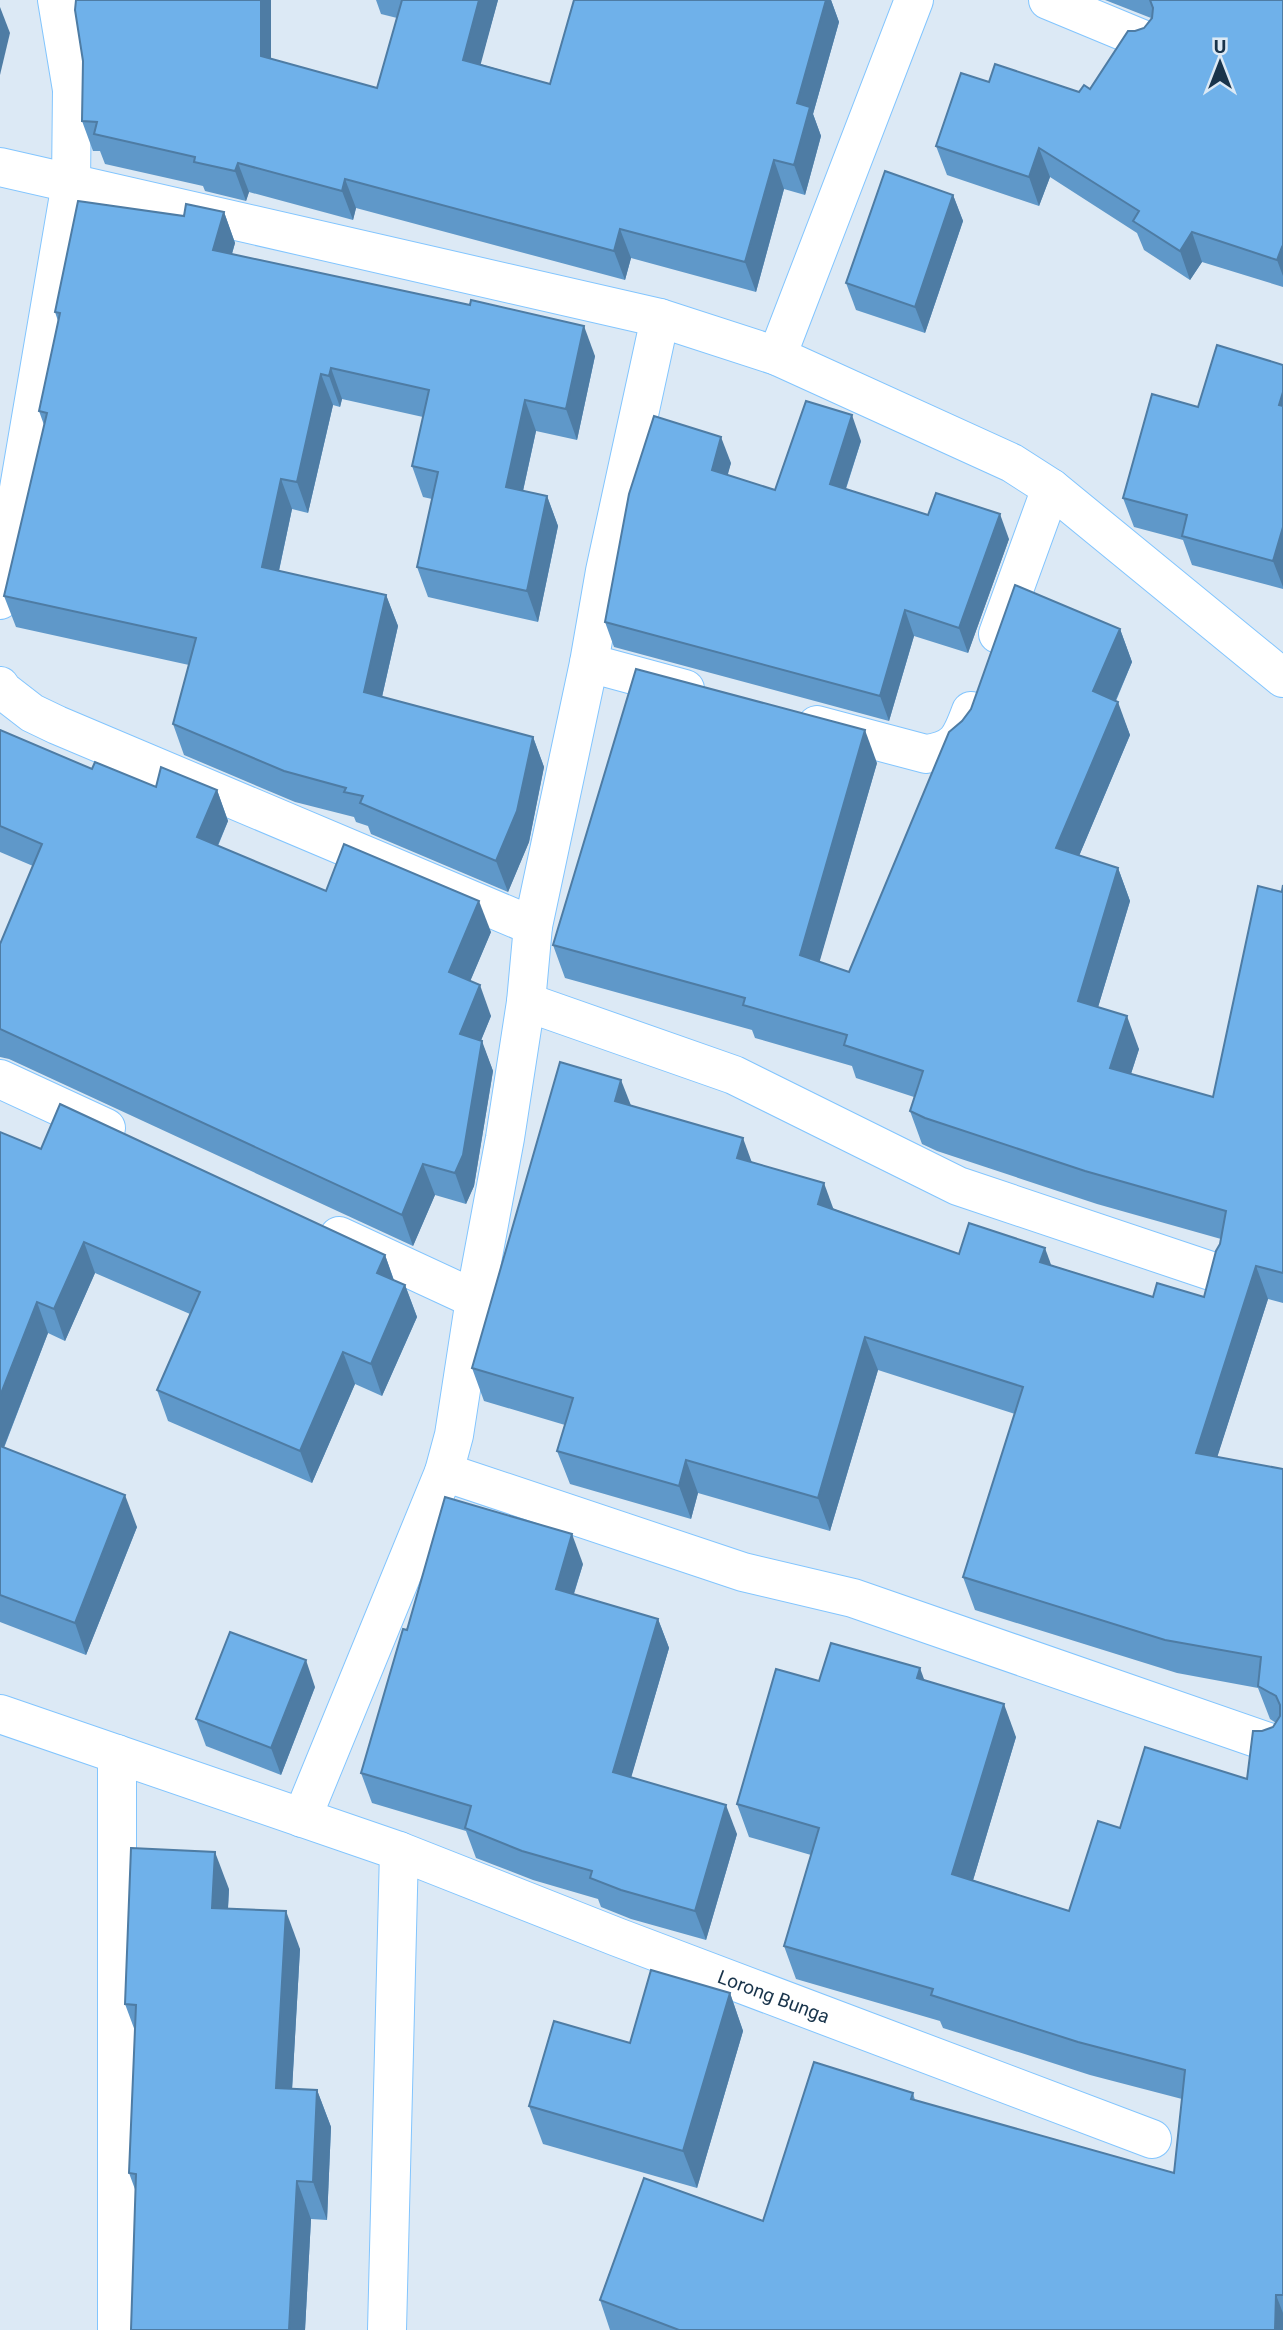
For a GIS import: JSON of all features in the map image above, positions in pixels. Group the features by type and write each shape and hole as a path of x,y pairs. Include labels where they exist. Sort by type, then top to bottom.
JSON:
{"street":[{"path":"0,600 71,183 72,90 57,0"},
{"path":"777,356 914,0"},
{"path":"1048,0 1142,39"},
{"path":"0,167 660,318 777,356 1012,464 1051,488 1282,674"},
{"path":"302,1818 444,1472 454,1434 475,1299 505,1138 526,1002 533,926 589,663 605,571 660,318"},
{"path":"778,714 926,754 941,752 954,745 962,735 1051,488"},
{"path":"589,663 723,699"},
{"path":"0,686 32,713 533,926"},
{"path":"526,1002 734,1075 958,1186 1211,1271"},
{"path":"0,1079 140,1144"},
{"path":"314,1224 475,1299"},
{"path":"444,1472 743,1572 853,1598 1271,1743"},
{"name":"Lorong Bunga","path":"0,1714 398,1851 617,1937 1152,2139"},
{"path":"117,1754 117,2330"},
{"path":"393,2328 398,1851"}],"building":[{"path":"76,0 261,0 261,56 377,88 402,0 479,0 463,60 550,84 574,0 826,0 797,103 810,107 794,165 774,160 745,262 620,229 614,251 345,179 342,191 238,163 235,171 194,162 195,157 94,134 97,122 82,121 83,61 75,10"},
{"path":"1150,0 1283,0 1283,248 1277,260 1192,232 1180,251 1133,221 1139,211 1039,148 1029,177 936,146 961,73 989,82 995,64 1079,92 1084,85 1090,89 1128,31 1144,28 1152,18"},
{"path":"885,171 953,195 915,307 846,283"},
{"path":"78,201 184,216 186,204 224,212 213,250 470,305 471,300 584,326 566,409 525,400 506,487 547,496 527,591 417,567 438,472 412,466 429,390 331,368 329,376 321,374 297,482 281,479 262,567 386,595 364,692 533,737 517,811 496,861 360,803 363,796 344,792 346,788 284,771 173,724 196,638 4,596 47,413 39,411 60,313 55,312"},
{"path":"1217,345 1283,365 1283,392 1279,405 1283,406 1283,527 1273,561 1182,536 1187,515 1123,498 1152,394 1198,407"},
{"path":"806,401 852,415 830,484 928,515 936,493 1000,514 959,628 905,610 880,696 605,622 629,494 654,416 721,437 712,470 775,490"},
{"path":"1015,585 1120,629 1093,691 1118,702 1056,848 1118,868 1078,1001 1127,1016 1110,1068 1213,1097 1258,886 1282,892 1283,885 1283,1273 1256,1266 1196,1453 1283,1469 1283,2295 1276,2295 1275,2330 679,2330 600,2300 644,2178 763,2221 814,2062 913,2093 911,2099 1174,2173 1185,2070 1078,2042 931,1995 933,1989 784,1946 819,1828 737,1804 776,1669 819,1681 831,1643 920,1668 917,1678 1004,1704 952,1874 1069,1911 1098,1821 1120,1828 1145,1747 1247,1779 1253,1731 1273,1727 1280,1716 1280,1705 1276,1696 1258,1686 1261,1657 1165,1640 963,1577 1023,1387 865,1337 818,1498 686,1460 679,1486 557,1451 573,1398 472,1368 560,1062 621,1080 615,1101 743,1138 737,1158 824,1183 818,1204 959,1254 969,1223 1045,1248 1040,1262 1153,1297 1157,1283 1204,1297 1220,1244 1226,1211 1085,1171 925,1118 910,1111 923,1071 844,1045 847,1035 743,1005 745,998 553,945 636,669 865,730 800,955 849,972 949,732 971,709"},
{"path":"0,730 92,769 95,762 156,787 161,767 217,790 197,837 326,891 344,844 479,901 449,972 480,985 460,1034 482,1041 463,1155 455,1173 423,1164 402,1215 0,1029 0,944 42,844 0,826"},
{"path":"60,1104 385,1255 377,1273 405,1285 371,1364 343,1352 300,1451 157,1390 200,1292 84,1242 54,1309 37,1302 0,1396 0,1132 41,1149"},
{"path":"0,1446 125,1495 75,1623 0,1595"},
{"path":"445,1497 572,1534 556,1589 658,1619 613,1772 726,1805 695,1911 621,1890 590,1878 592,1871 522,1851 465,1828 471,1806 361,1773 403,1629 407,1630"},
{"path":"230,1632 306,1660 271,1748 196,1719"},
{"path":"131,1848 215,1852 212,1908 286,1911 276,2088 317,2090 313,2182 297,2181 289,2330 131,2330 136,2174 129,2173 136,2005 125,2004"},
{"path":"651,1970 730,1993 683,2151 529,2106 554,2021 630,2043"}]}
